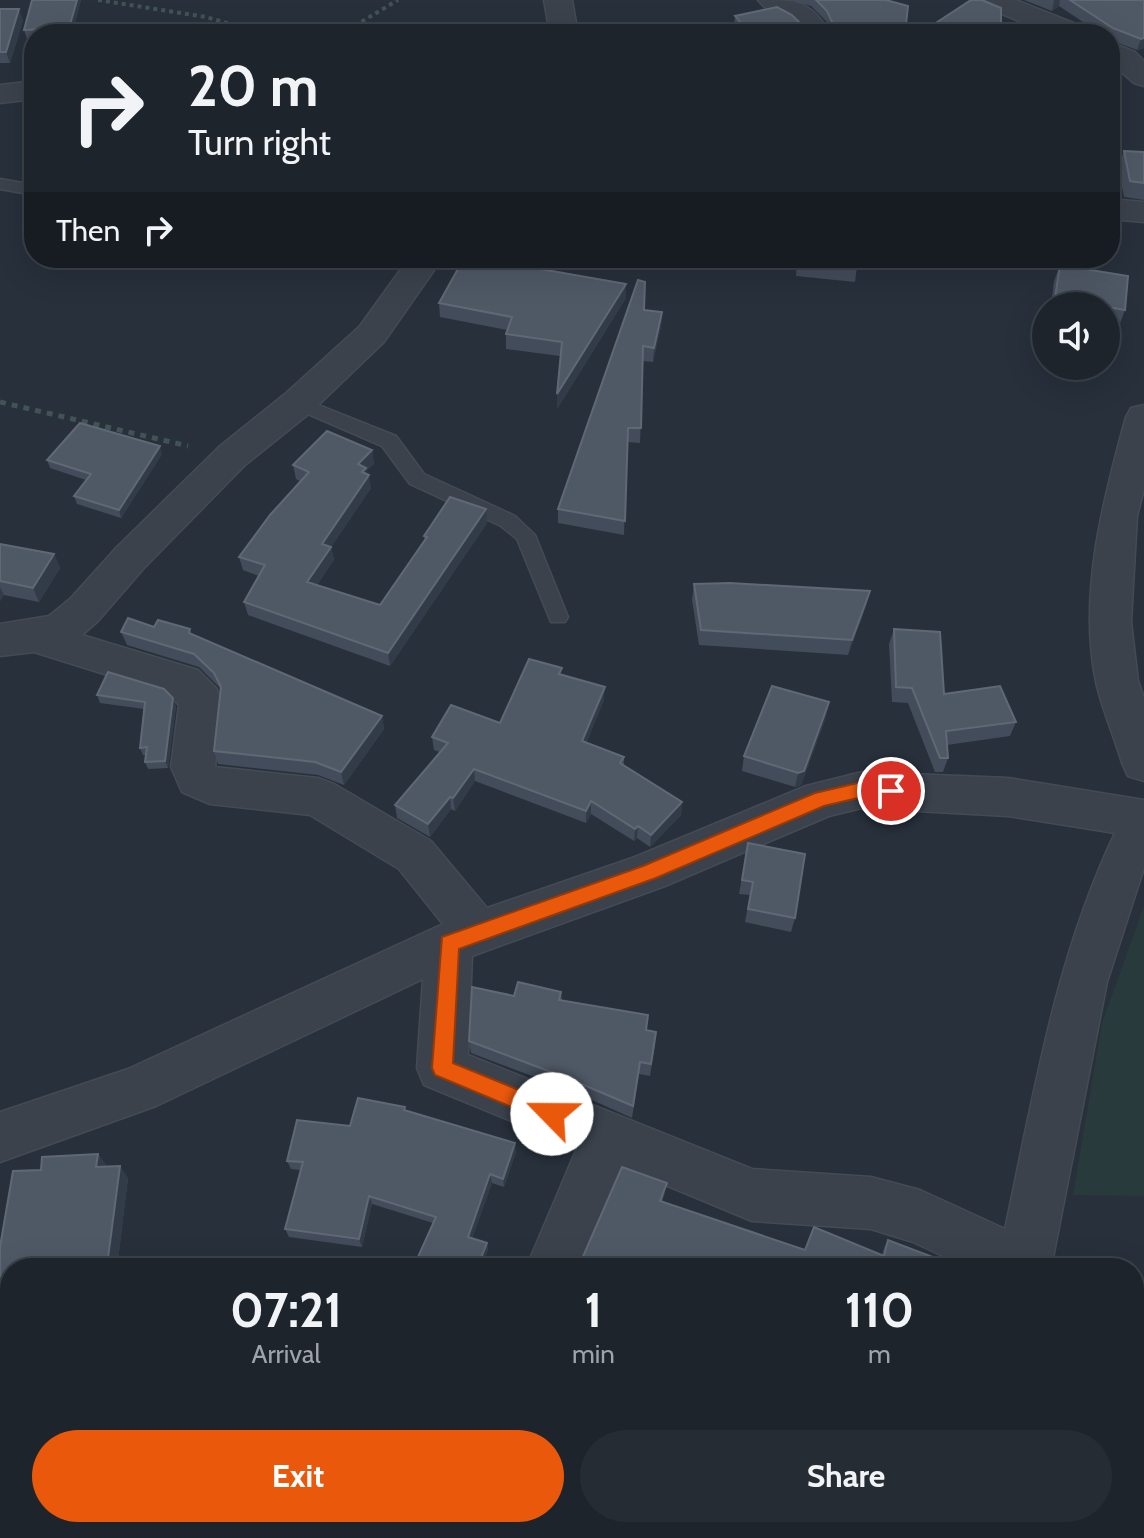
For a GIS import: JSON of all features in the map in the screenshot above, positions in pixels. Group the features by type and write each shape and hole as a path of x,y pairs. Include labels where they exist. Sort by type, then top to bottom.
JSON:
{"street":[{"path":"558,0 562,24"},
{"path":"772,0 807,17 811,24"},
{"path":"992,0 1051,24"},
{"path":"1120,56 1144,77"},
{"path":"0,94 24,91"},
{"path":"1120,210 1144,212"},
{"path":"17,638 63,627 84,610 130,558 232,456 298,403 372,334 419,268"},
{"path":"1144,417 1118,516 1111,622 1117,681 1144,763"},
{"path":"17,638 183,682 201,700 193,767 198,779 210,786 318,797 415,855 464,938 442,1068 752,1195 871,1203 920,1217 1005,1258"},
{"path":"0,1137 138,1089 464,938 649,872 822,799 862,790 1008,797 1144,819 1123,862 1095,942 1076,1013 1026,1258"},
{"path":"557,1258 608,1137"}],"lane":[{"path":"0,184 24,188"},
{"path":"298,403 389,441 417,479 517,528 525,535 558,617"}],"path":[{"path":"98,0 160,8 225,24"},
{"path":"358,24 398,0"},
{"path":"0,402 232,456"}],"shaded area":[{"path":"1144,906 1144,1196 1073,1195 1102,1023"}],"building":[{"path":"32,0 77,0 70,24 26,24"},
{"path":"816,0 886,0 908,6 906,24 833,24 827,11"},
{"path":"971,0 982,0 1001,8 1001,24 934,24"},
{"path":"1070,0 1144,0 1144,38 1120,31 1120,24 1107,24"},
{"path":"777,7 801,24 742,24 735,16"},
{"path":"0,9 19,9 6,52 0,52"},
{"path":"1124,151 1144,152 1144,183 1130,181"},
{"path":"458,268 535,268 626,284 557,394 562,342 506,334 512,317 439,303"},
{"path":"1060,268 1128,276 1125,310 1120,309 1120,292 1056,292"},
{"path":"638,280 645,282 644,310 662,312 654,348 643,346 641,428 628,428 625,521 558,509"},
{"path":"80,423 160,446 119,510 74,496 91,474 47,460"},
{"path":"327,431 372,450 358,464 366,468 362,472 369,475 322,544 331,547 307,582 380,605 427,537 424,536 450,497 486,509 388,653 244,602 265,565 239,557 270,515 309,472 293,465"},
{"path":"0,544 54,554 33,588 0,581"},
{"path":"730,583 870,591 852,640 701,630 694,584"},
{"path":"128,618 154,627 158,620 190,629 189,633 382,716 341,772 315,762 214,751 221,687 214,673 194,654 121,632"},
{"path":"894,629 940,632 944,694 1000,686 1016,722 946,731 948,758 940,758 912,688 896,687"},
{"path":"529,659 562,668 559,674 605,687 582,741 624,757 620,763 682,802 651,835 638,826 635,829 591,801 586,811 474,769 453,798 450,797 428,824 395,805 448,743 432,737 451,705 500,723"},
{"path":"108,672 164,689 173,698 165,761 145,762 147,747 140,748 145,702 97,695"},
{"path":"772,686 829,702 804,771 798,773 744,756"},
{"path":"748,843 805,854 795,918 748,909 753,882 742,880"},
{"path":"518,982 561,992 559,1000 648,1015 646,1030 656,1032 651,1064 640,1062 633,1106 469,1041 472,987 514,996"},
{"path":"358,1098 405,1107 404,1110 515,1143 503,1179 490,1174 468,1237 487,1243 481,1258 418,1258 436,1217 369,1196 359,1239 285,1229 303,1162 287,1161 297,1120 350,1126"},
{"path":"98,1154 96,1167 120,1166 108,1258 0,1258 13,1171 41,1170 42,1157"},
{"path":"622,1167 667,1183 660,1201 805,1250 814,1227 884,1256 888,1240 933,1257 933,1258 582,1258"}],"route":[{"path":"552,1114 442,1068 449,943 649,872 822,799 862,790 891,791"}]}
